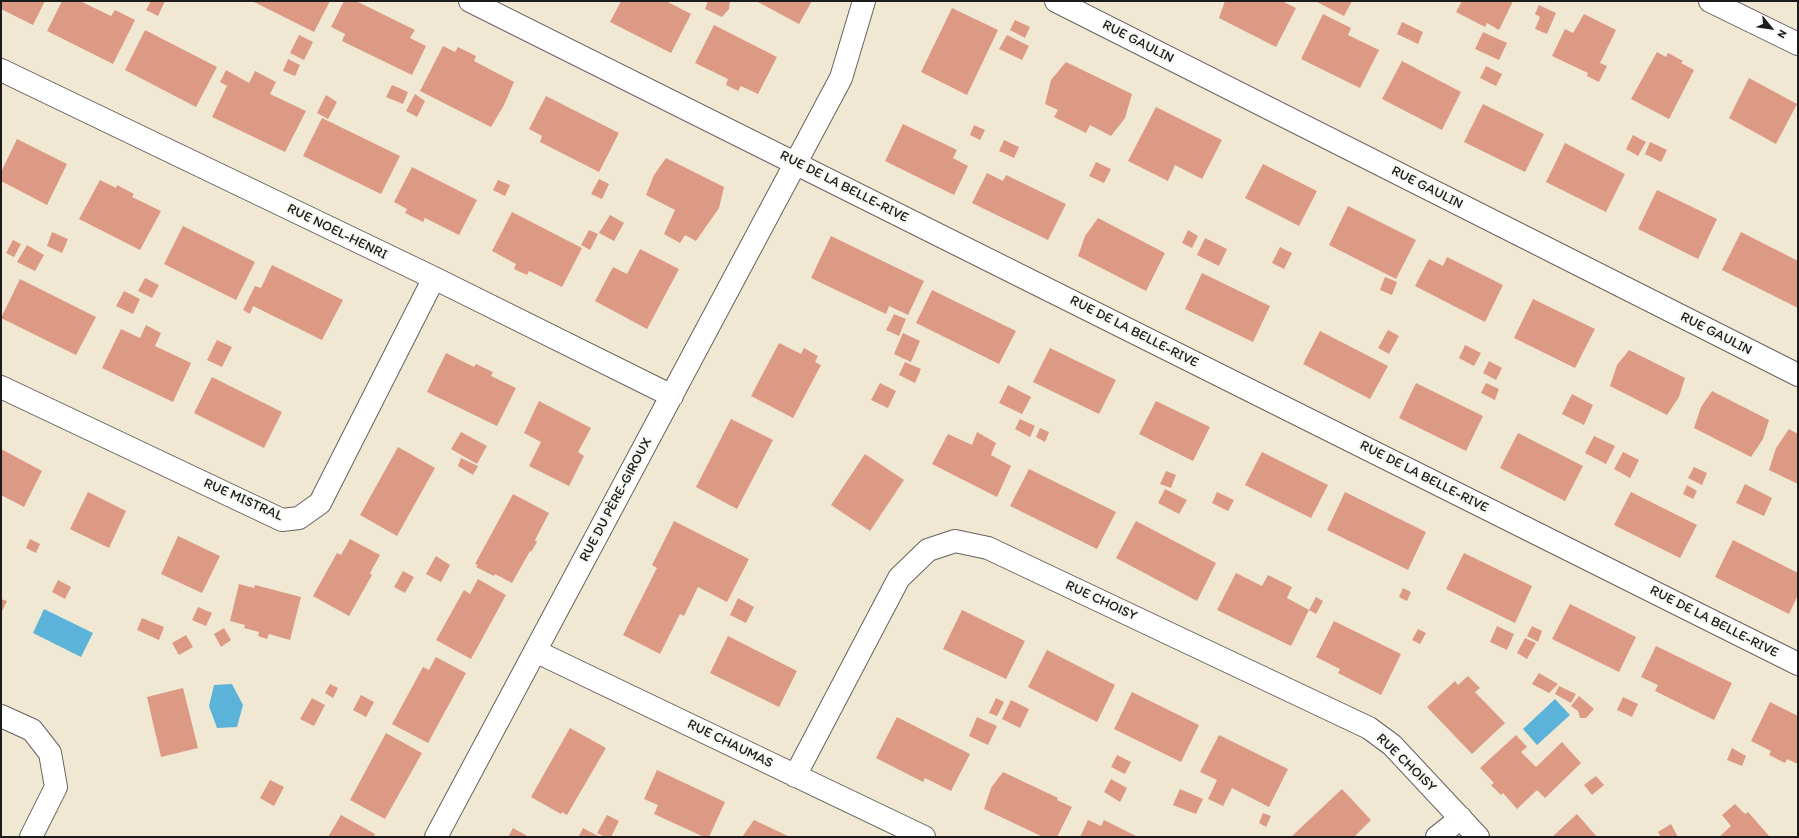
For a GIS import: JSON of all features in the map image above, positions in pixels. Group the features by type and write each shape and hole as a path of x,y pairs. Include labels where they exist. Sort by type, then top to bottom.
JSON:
{"street":[{"name":"RUE DE LA BELLE-RIVE","path":"470,1 1798,664"},
{"name":"RUE DU PÈRE-GIROUX","path":"436,837 841,78 864,1"},
{"name":"RUE GAULIN","path":"1056,1 1798,375"},
{"path":"1710,1 1798,44"},
{"name":"RUE NOEL-HENRI","path":"1,70 434,278 672,396"},
{"name":"RUE MISTRAL","path":"1,387 282,520 299,518 320,503 434,278"},
{"name":"RUE CHOISY","path":"795,776 899,578 928,550 955,540 988,548 1369,728 1392,745 1478,837"},
{"name":"RUE CHAUMAS","path":"535,651 924,837"},
{"path":"1,716 32,730 50,753 56,787 31,837"},
{"path":"1437,837 1461,818"}],"water":[{"path":"44,609 93,633 81,657 33,633"},
{"path":"232,684 243,705 237,727 217,728 209,706 214,685"},
{"path":"1555,699 1570,715 1537,745 1523,729"}],"building":[{"path":"1,1 45,1 33,25 1,9"},
{"path":"62,1 80,1 111,16 115,10 135,20 113,64 47,31"},
{"path":"151,1 165,1 158,16 146,10"},
{"path":"252,1 330,1 314,32"},
{"path":"344,1 356,1 415,30 410,38 426,46 412,75 342,41 345,34 331,27"},
{"path":"621,1 666,1 691,14 671,53 610,22"},
{"path":"708,1 730,1 729,9 722,17 705,9"},
{"path":"756,1 812,1 799,24"},
{"path":"1225,1 1282,1 1296,8 1276,47 1219,18"},
{"path":"1315,1 1352,1 1344,16"},
{"path":"1462,1 1513,1 1499,30 1487,23 1485,27 1456,12"},
{"path":"1539,5 1556,13 1547,34 1535,29 1540,17 1535,14"},
{"path":"952,8 998,30 967,95 921,72"},
{"path":"1323,14 1351,28 1348,35 1379,50 1360,88 1301,59"},
{"path":"1584,14 1616,30 1600,63 1607,66 1599,82 1587,76 1588,73 1552,56 1565,29 1573,33"},
{"path":"1015,20 1030,27 1025,38 1010,30"},
{"path":"1402,22 1423,32 1418,44 1397,34"},
{"path":"714,25 777,57 758,94 741,86 738,91 726,85 728,79 695,63"},
{"path":"145,30 217,67 196,107 125,70"},
{"path":"1483,32 1507,43 1499,60 1475,49"},
{"path":"299,35 313,42 304,60 290,53"},
{"path":"1007,35 1029,46 1022,60 999,49"},
{"path":"443,46 455,52 458,47 476,56 474,61 514,82 504,105 491,127 420,91"},
{"path":"1657,52 1666,57 1668,53 1683,61 1681,63 1694,70 1669,119 1631,99"},
{"path":"288,59 300,65 295,76 283,71"},
{"path":"1402,61 1461,92 1442,130 1382,99"},
{"path":"1066,62 1132,94 1125,118 1111,136 1090,125 1086,133 1054,117 1058,110 1045,104 1051,80"},
{"path":"1486,66 1502,74 1496,86 1480,78"},
{"path":"226,70 249,83 255,71 276,82 270,94 306,111 285,152 212,117 227,86 220,82"},
{"path":"1749,78 1797,104 1776,144 1729,118"},
{"path":"392,85 408,92 403,104 386,97"},
{"path":"415,94 425,101 417,117 406,111"},
{"path":"326,95 337,102 328,119 317,113"},
{"path":"546,96 619,133 599,172 540,142 542,136 529,129"},
{"path":"1483,104 1544,134 1525,172 1464,142"},
{"path":"1156,107 1222,140 1202,179 1175,165 1168,181 1128,161"},
{"path":"322,118 400,156 381,194 303,156"},
{"path":"903,124 957,150 953,158 968,166 954,195 885,161"},
{"path":"974,125 985,130 980,140 970,135"},
{"path":"1633,135 1646,142 1638,156 1626,149"},
{"path":"17,139 67,164 47,205 1,181 1,172"},
{"path":"1004,140 1019,147 1014,158 999,151"},
{"path":"1650,142 1667,150 1661,162 1645,154"},
{"path":"1565,143 1625,174 1606,212 1546,182"},
{"path":"666,158 724,187 719,208 696,241 685,235 680,243 664,234 675,210 646,195 654,175"},
{"path":"1096,162 1111,169 1104,183 1089,176"},
{"path":"1263,164 1317,191 1299,226 1245,198"},
{"path":"412,167 477,200 459,235 425,218 423,222 405,213 407,209 394,202"},
{"path":"987,173 1003,181 1006,175 1066,204 1048,240 972,203"},
{"path":"599,179 609,184 602,199 591,194"},
{"path":"100,180 116,188 117,185 134,194 132,197 161,211 140,250 79,219"},
{"path":"498,180 510,185 505,196 493,190"},
{"path":"1657,190 1717,219 1698,259 1638,229"},
{"path":"1348,206 1416,240 1396,279 1329,245"},
{"path":"512,212 582,248 562,287 529,271 527,275 514,269 516,264 492,251"},
{"path":"610,215 624,223 614,241 599,233"},
{"path":"1098,218 1165,253 1146,291 1078,256 1085,236"},
{"path":"183,226 255,262 236,300 164,264"},
{"path":"589,230 598,234 590,250 581,245"},
{"path":"1188,230 1198,236 1192,248 1182,243"},
{"path":"52,232 68,239 62,253 47,246"},
{"path":"1741,232 1798,261 1798,308 1722,270"},
{"path":"831,236 924,281 908,315 889,306 886,314 811,278"},
{"path":"1205,238 1227,249 1219,266 1197,255"},
{"path":"13,240 21,244 14,257 6,253"},
{"path":"27,245 44,255 35,271 17,262"},
{"path":"1280,247 1292,253 1284,269 1272,263"},
{"path":"640,249 679,269 647,329 595,301 613,267 627,274"},
{"path":"1447,257 1503,285 1485,322 1415,286 1429,259 1443,266"},
{"path":"272,265 343,300 322,340 253,306 250,314 243,310 255,286 261,288"},
{"path":"1202,273 1270,306 1253,342 1185,309"},
{"path":"1385,277 1397,282 1392,295 1380,290"},
{"path":"145,278 159,285 152,298 138,291"},
{"path":"20,279 96,317 76,355 1,318"},
{"path":"932,290 1016,331 999,364 916,323"},
{"path":"124,291 140,299 133,314 116,306"},
{"path":"1533,299 1595,329 1575,368 1514,338"},
{"path":"894,314 906,319 899,336 886,330"},
{"path":"146,325 161,333 155,346 191,363 173,402 102,368 121,329 140,338"},
{"path":"1388,330 1399,336 1389,354 1378,348"},
{"path":"1320,331 1388,366 1370,399 1303,364"},
{"path":"903,333 920,341 911,362 894,354"},
{"path":"217,340 232,347 222,367 207,360"},
{"path":"779,343 801,354 804,348 818,356 815,362 821,365 793,418 751,396"},
{"path":"1465,345 1481,353 1474,366 1459,358"},
{"path":"1050,348 1116,380 1099,414 1033,382"},
{"path":"1629,350 1685,378 1679,397 1667,415 1610,386 1617,365"},
{"path":"446,353 474,367 476,364 493,372 491,376 516,388 497,426 427,392"},
{"path":"1489,361 1502,368 1496,380 1483,373"},
{"path":"905,362 921,369 915,383 899,375"},
{"path":"212,377 282,412 264,448 194,413"},
{"path":"880,383 896,391 888,408 871,400"},
{"path":"1416,383 1483,416 1466,451 1399,418"},
{"path":"1486,383 1499,389 1495,400 1481,393"},
{"path":"1008,385 1031,397 1022,414 999,403"},
{"path":"1712,391 1769,420 1763,439 1751,457 1694,428 1701,407"},
{"path":"1572,394 1593,405 1584,425 1562,414"},
{"path":"539,401 591,428 578,452 584,456 569,486 529,466 541,442 524,433"},
{"path":"1156,401 1210,427 1193,461 1139,434"},
{"path":"731,419 773,440 737,509 696,487"},
{"path":"1020,419 1035,426 1030,437 1015,429"},
{"path":"1040,428 1049,432 1045,442 1036,437"},
{"path":"1789,429 1798,434 1798,484 1769,470 1776,448"},
{"path":"461,432 487,446 477,464 451,449"},
{"path":"977,432 996,443 991,455 1011,466 997,497 932,464 948,434 972,445"},
{"path":"1518,433 1583,466 1565,501 1500,468"},
{"path":"1594,436 1615,446 1606,464 1585,453"},
{"path":"398,447 435,468 397,536 360,515"},
{"path":"1,449 42,471 24,507 1,495"},
{"path":"1262,452 1328,485 1311,518 1245,485"},
{"path":"1623,452 1639,460 1630,478 1614,469"},
{"path":"865,454 904,480 870,531 831,505"},
{"path":"461,458 478,466 473,475 458,466"},
{"path":"1694,467 1707,473 1702,485 1688,478"},
{"path":"1029,469 1116,512 1097,549 1010,506"},
{"path":"1166,471 1176,475 1171,488 1160,484"},
{"path":"1745,484 1772,498 1764,516 1736,503"},
{"path":"1687,485 1697,491 1693,499 1683,494"},
{"path":"1165,489 1187,500 1179,514 1158,503"},
{"path":"88,492 126,511 109,548 70,529"},
{"path":"1217,492 1234,500 1228,511 1212,503"},
{"path":"1345,492 1426,532 1408,570 1327,530"},
{"path":"1631,492 1697,525 1680,558 1614,525"},
{"path":"513,494 549,513 535,540 537,542 531,552 530,551 512,583 495,574 494,576 476,567 478,565 475,564"},
{"path":"674,521 749,559 727,602 698,587 684,616 680,614 660,654 623,635 657,568 652,565"},
{"path":"1136,521 1216,563 1197,601 1116,558"},
{"path":"178,536 220,556 202,593 161,574"},
{"path":"30,539 40,544 36,553 26,548"},
{"path":"350,539 380,555 370,573 372,575 349,616 313,596 337,553 341,555"},
{"path":"1733,540 1798,573 1798,595 1789,614 1715,577"},
{"path":"1464,553 1532,586 1515,623 1446,589"},
{"path":"436,556 450,565 441,582 426,574"},
{"path":"403,571 414,577 405,593 394,587"},
{"path":"1236,573 1262,586 1268,575 1292,587 1287,598 1309,610 1291,646 1217,610"},
{"path":"478,579 506,595 471,659 436,640 464,590 470,594"},
{"path":"58,580 71,587 65,599 52,592"},
{"path":"239,584 254,588 255,585 301,597 290,640 269,634 267,639 258,636 259,632 244,628 245,625 230,621"},
{"path":"1403,588 1411,592 1407,601 1399,597"},
{"path":"1316,597 1323,601 1316,614 1309,610"},
{"path":"738,598 754,607 746,623 730,615"},
{"path":"1,599 7,601 1,613"},
{"path":"1570,604 1636,637 1619,672 1552,639"},
{"path":"198,607 212,613 206,626 192,620"},
{"path":"962,610 1025,641 1006,679 943,649"},
{"path":"142,618 164,627 159,640 137,630"},
{"path":"1334,621 1401,654 1381,695 1338,673 1340,669 1316,657"},
{"path":"1497,626 1514,634 1507,650 1490,642"},
{"path":"1532,626 1542,631 1538,642 1527,636"},
{"path":"224,628 231,640 221,647 214,634"},
{"path":"1418,629 1426,633 1420,644 1412,640"},
{"path":"186,635 193,647 179,655 172,643"},
{"path":"728,636 797,671 779,707 710,673"},
{"path":"1525,638 1536,643 1527,659 1517,653"},
{"path":"1656,646 1732,683 1714,720 1655,691 1658,685 1641,677"},
{"path":"1047,650 1115,685 1097,722 1028,687"},
{"path":"436,657 466,673 428,743 392,724 423,667 429,670"},
{"path":"1539,673 1558,684 1549,693 1532,684"},
{"path":"1468,676 1480,688 1475,692 1505,723 1472,754 1427,707 1455,681 1458,685"},
{"path":"330,684 338,688 333,698 325,693"},
{"path":"1559,686 1576,694 1571,703 1555,694"},
{"path":"183,688 198,748 161,757 147,697"},
{"path":"1132,692 1199,725 1181,762 1114,729"},
{"path":"361,695 374,702 366,717 353,710"},
{"path":"1579,696 1594,709 1586,718 1580,718 1578,711 1571,706"},
{"path":"1623,697 1638,704 1632,717 1617,710"},
{"path":"312,698 325,705 314,726 300,719"},
{"path":"996,698 1004,702 997,716 989,713"},
{"path":"1011,700 1029,709 1020,728 1002,719"},
{"path":"1770,702 1798,716 1798,764 1787,759 1785,763 1769,755 1771,751 1751,741"},
{"path":"897,717 970,754 951,791 925,778 923,782 876,758"},
{"path":"977,717 997,726 988,745 969,736"},
{"path":"570,728 606,748 567,815 562,812 561,814 531,797"},
{"path":"386,733 422,753 385,819 350,800"},
{"path":"1219,735 1288,769 1269,807 1232,788 1223,806 1208,799 1217,780 1200,772"},
{"path":"1516,735 1527,747 1521,752 1536,767 1562,742 1581,763 1545,798 1537,790 1517,809 1503,793 1501,795 1491,785 1494,783 1480,768"},
{"path":"1732,748 1746,756 1742,766 1727,760"},
{"path":"1117,755 1131,762 1125,774 1111,767"},
{"path":"657,770 725,802 709,837 704,837 654,814 658,805 644,799"},
{"path":"1003,772 1058,798 1057,800 1072,807 1057,837 1043,837 984,809 991,788"},
{"path":"1596,776 1604,785 1592,795 1584,785"},
{"path":"1111,779 1127,788 1120,802 1104,792"},
{"path":"270,780 284,787 274,806 260,798"},
{"path":"1180,789 1203,799 1196,814 1173,805"},
{"path":"1342,789 1371,820 1354,837 1291,837"},
{"path":"1735,804 1745,814 1748,812 1770,837 1719,837 1731,826 1722,815"},
{"path":"1263,813 1271,816 1266,827 1259,823"},
{"path":"1577,814 1597,837 1552,837"},
{"path":"341,815 375,834 374,837 328,837"},
{"path":"607,815 619,821 611,837 605,837 597,833"},
{"path":"754,820 790,837 742,837"},
{"path":"1088,820 1101,826 1104,820 1138,837 1080,837"},
{"path":"1671,824 1678,837 1661,837 1658,832"},
{"path":"513,828 529,837 508,837"},
{"path":"583,828 600,837 579,836"}]}
